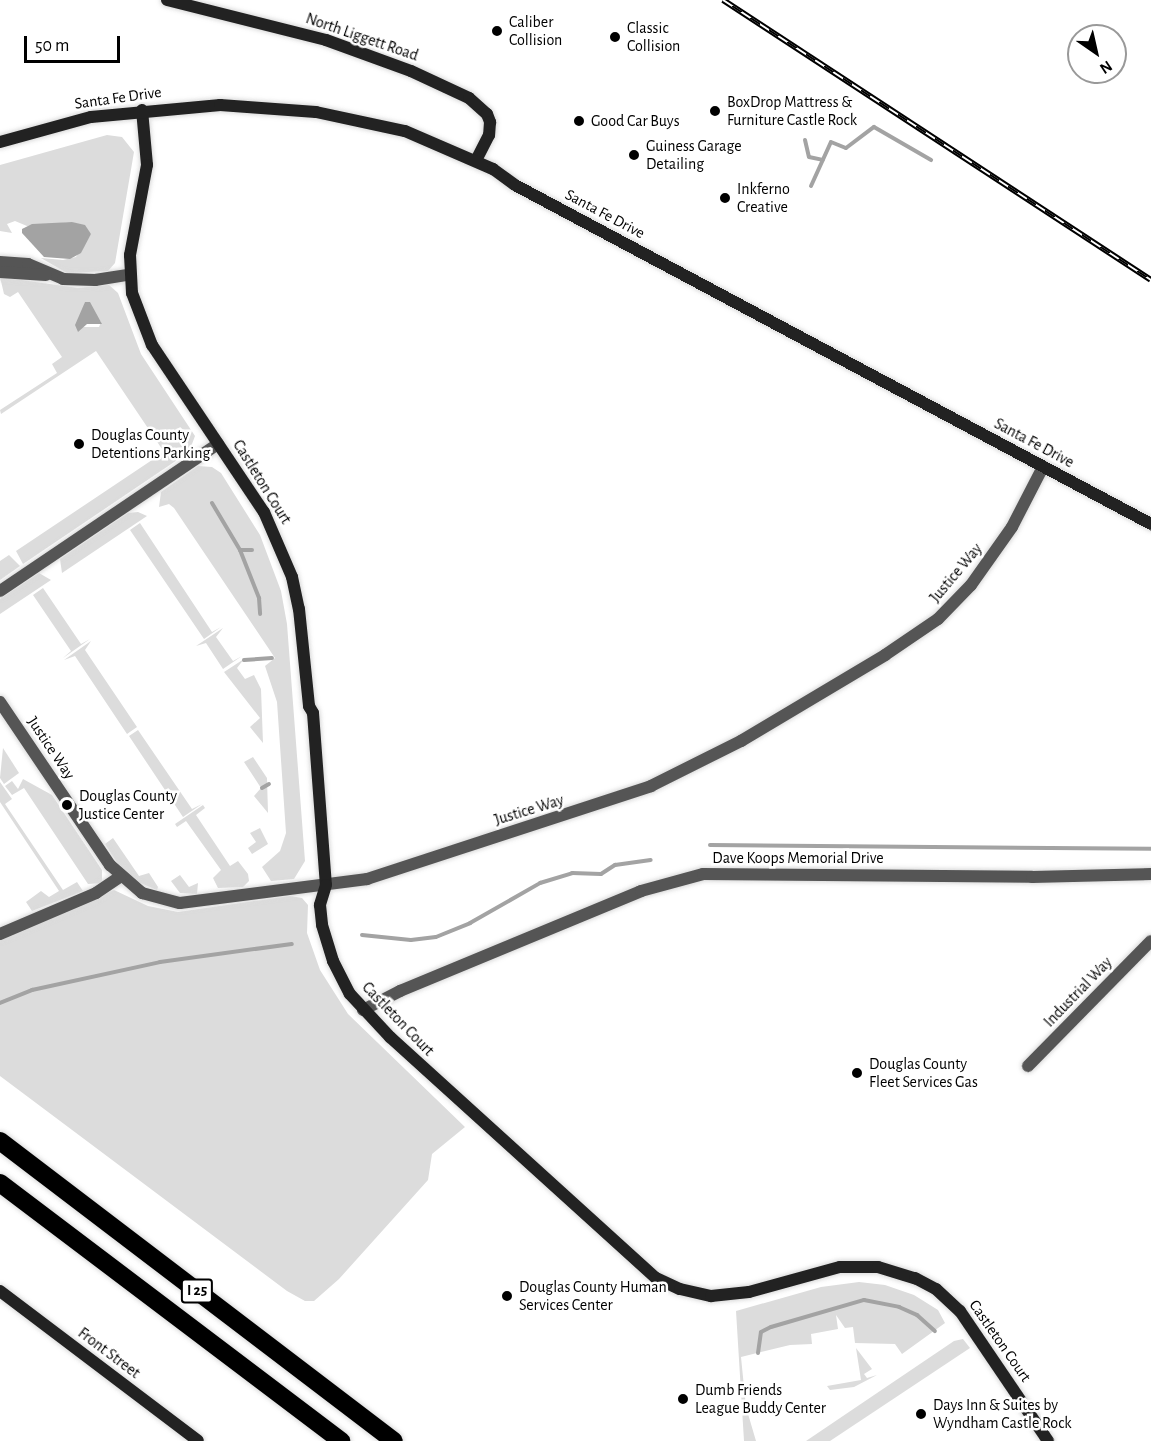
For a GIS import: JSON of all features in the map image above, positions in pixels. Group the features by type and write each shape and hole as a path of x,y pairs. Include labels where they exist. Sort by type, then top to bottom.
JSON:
{"highway":[{"name":"I 25","path":"0,1141 394,1441"},
{"name":"I 25","path":"0,1182 340,1441"}],"street":[{"name":"North Liggett Road","path":"167,0 326,40 411,71 469,98 487,114 490,122 489,135 476,161"},
{"name":"Santa Fe Drive","path":"0,142 53,125 142,110 220,105 316,112 405,131 476,161 1151,525"},
{"name":"Castleton Court","path":"142,110 147,165 128,275 142,327 272,526 297,598 309,706 313,713 326,885 320,905 326,943 344,985 363,1010 629,1257 656,1278 680,1290 719,1296 749,1292 840,1267 878,1267 915,1278 936,1289 960,1311 1048,1441"},
{"path":"0,262 28,264 47,275"},
{"path":"0,272 95,280 128,275"},
{"path":"0,591 218,444"},
{"name":"Justice Way","path":"0,702 120,877 149,897 180,903 297,885 326,885 391,873 606,804 683,772 741,741 885,655 948,610 996,551 1043,467"},
{"name":"Dave Koops Memorial Drive","path":"363,1010 400,991 641,891 703,874 1032,877 1151,874"},
{"path":"0,934 96,893 120,877"},
{"name":"Industrial Way","path":"1028,1066 1151,941"},
{"name":"Front Street","path":"0,1291 198,1441"}],"shaded area":[{"path":"107,135 122,137 134,152 115,263 108,271 67,273 41,258 63,260 76,257 91,234 72,222 27,226 15,221 7,224 12,233 0,231 0,165"},
{"path":"72,222 85,225 91,234 81,253 70,259 44,257 22,233 22,229 32,224"},
{"path":"0,277 78,288 109,285 118,293 141,354 195,436 189,452 23,564 16,551 164,452 96,351 1,414 0,410 57,373 52,364 62,357 18,292 10,297 4,294","holes":["85,302 101,322 99,327 81,327"]},
{"path":"85,302 90,302 102,324 87,324 78,332 75,325"},
{"path":"198,466 212,467 221,473 260,535 281,591 287,624 305,861 294,879 271,881 262,867 280,851 286,833 277,702 265,666 275,658 174,508 169,504 159,507 161,492"},
{"path":"138,512 147,516 62,573 60,559 128,513"},
{"path":"140,523 212,632 221,627 204,639 130,530"},
{"path":"9,555 20,566 0,580 0,561"},
{"path":"39,573 51,580 0,614 0,599"},
{"path":"43,588 81,644 90,639 63,658 71,651 33,595"},
{"path":"223,628 216,637 233,661 242,656 223,669 206,643 196,646"},
{"path":"91,641 85,650 137,727 127,734 75,656 64,660"},
{"path":"244,659 237,668 245,679 254,675 261,689 263,743 250,727 260,718 224,672"},
{"path":"138,730 192,809 202,804 183,817 129,736"},
{"path":"3,748 19,773 4,784 0,778"},
{"path":"253,757 267,778 268,813 254,796 261,788 244,762"},
{"path":"23,779 52,795 102,870 102,883 88,884 24,788 12,795 5,786 12,781 18,789"},
{"path":"0,782 12,799 5,804 63,890 77,882 83,891 32,911 26,902 41,891 49,897 59,891 0,802"},
{"path":"203,805 205,808 196,815 230,866 238,861 248,874 249,881 243,887 218,888 213,878 221,870 186,821 177,827 175,824"},
{"path":"260,828 268,844 252,854 248,848 256,842 250,833"},
{"path":"113,838 139,876 149,873 158,887 157,890 138,882 120,867 105,844"},
{"path":"180,875 189,887 198,883 197,894 180,893 171,881"},
{"path":"114,890 148,906 178,912 290,896 302,898 308,905 307,933 320,970 348,1014 465,1127 432,1154 428,1180 339,1279 314,1301 305,1301 287,1291 0,1076 0,938"},
{"path":"859,1282 885,1285 914,1295 938,1310 945,1323 902,1354 895,1344 855,1343 853,1327 845,1328 836,1315 838,1329 811,1334 812,1344 790,1345 741,1357 746,1407 756,1441 744,1441 736,1311 821,1287"},
{"path":"963,1339 970,1348 830,1441 806,1441 954,1341"},
{"path":"856,1348 872,1369 864,1374 867,1378 877,1375 854,1387 830,1390 827,1386 861,1380"}],"waterway":[{"path":"811,186 831,142 846,148 874,127 931,160"},
{"path":"805,140 809,157 823,160"},
{"path":"212,503 240,550 252,550"},
{"path":"240,550 259,598 260,614"},
{"path":"244,660 272,658"},
{"path":"262,788 269,784"},
{"path":"710,845 1151,849"},
{"path":"362,935 411,940 436,937 470,923 540,883 572,873 601,874 615,865 651,860"},
{"path":"0,1003 32,990 160,962 292,944"},
{"path":"758,1353 761,1332 771,1327 864,1300 899,1307 917,1315 935,1331"}],"railway":[{"path":"723,0 1151,280"}],"place":[{"name":"Caliber Collision","path":"497,31"},
{"name":"Classic Collision","path":"615,37"},
{"name":"BoxDrop Mattress & Furniture Castle Rock","path":"715,111"},
{"name":"Good Car Buys","path":"579,121"},
{"name":"Guiness Garage Detailing","path":"634,155"},
{"name":"Inkferno Creative","path":"725,198"},
{"name":"Douglas County Detentions Parking","path":"79,444"},
{"name":"Douglas County Justice Center","path":"67,805"},
{"name":"Douglas County Fleet Services Gas","path":"857,1073"},
{"name":"Douglas County Human Services Center","path":"507,1296"},
{"name":"Dumb Friends League Buddy Center","path":"683,1399"},
{"name":"Days Inn & Suites by Wyndham Castle Rock","path":"921,1414"}]}
